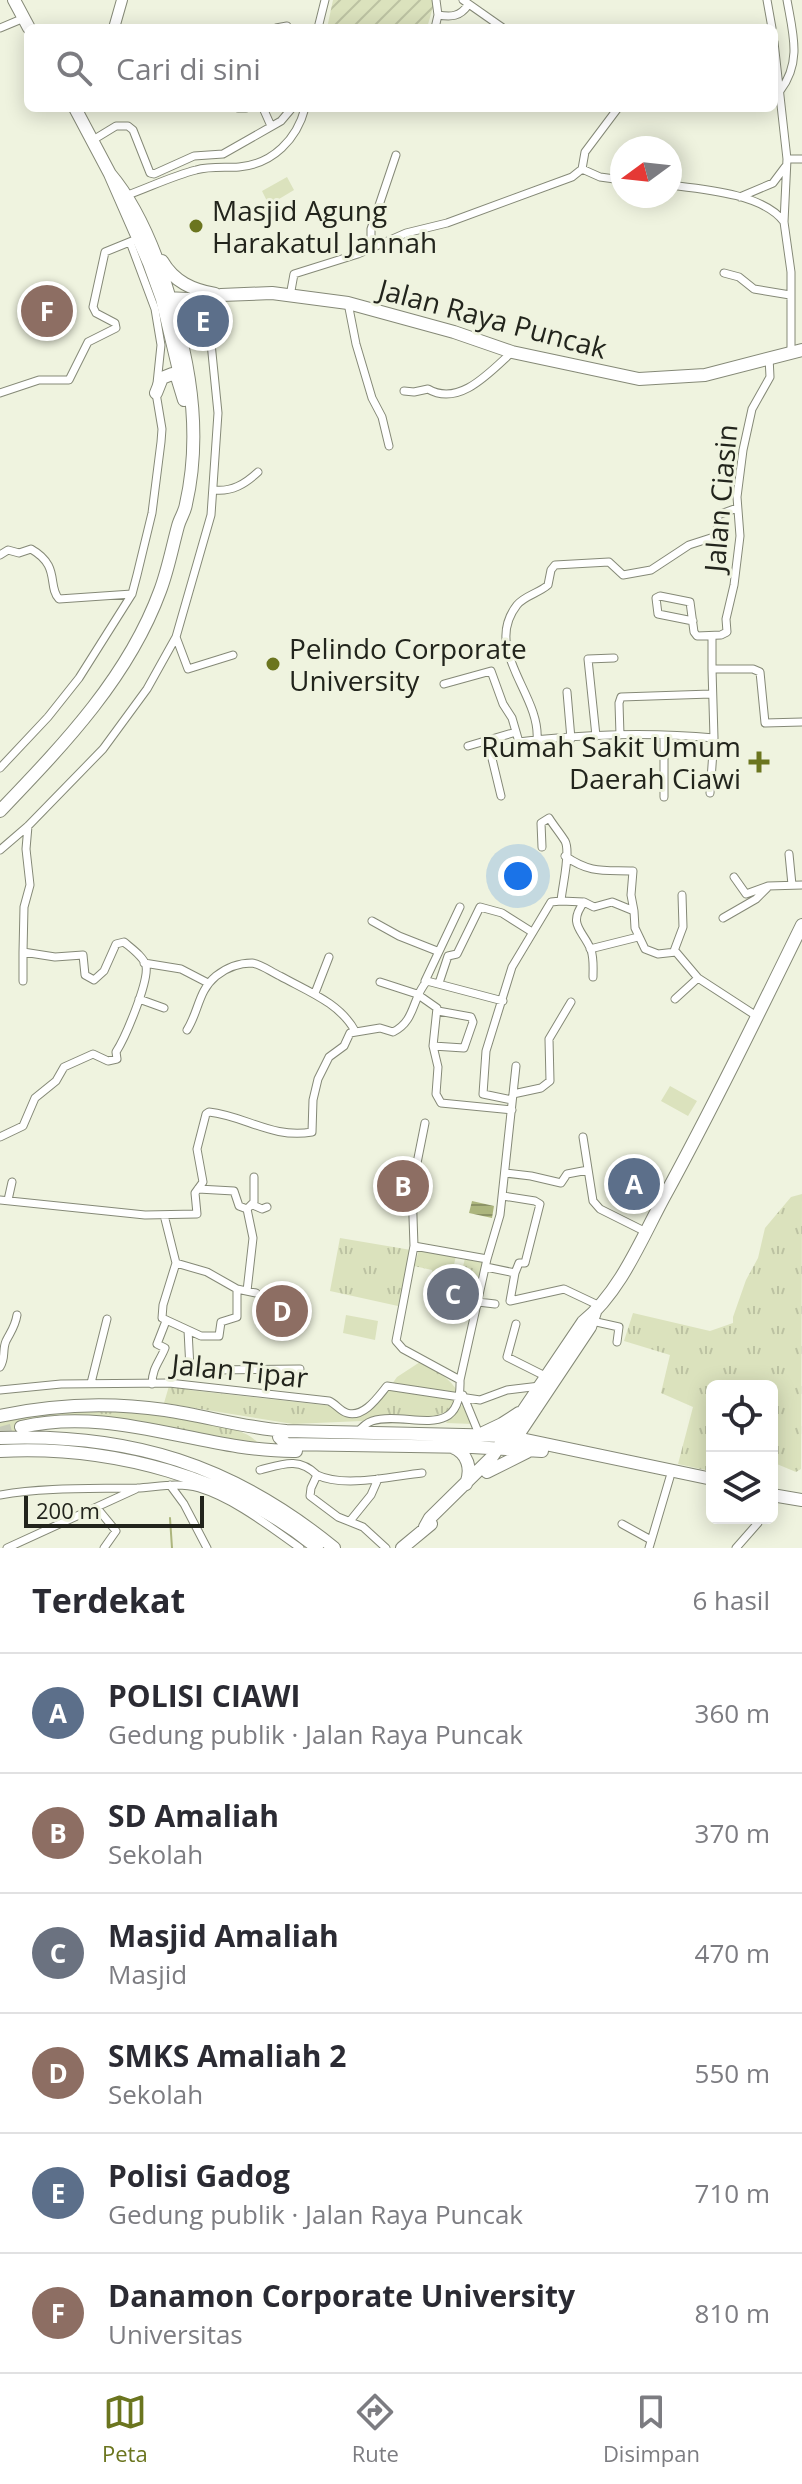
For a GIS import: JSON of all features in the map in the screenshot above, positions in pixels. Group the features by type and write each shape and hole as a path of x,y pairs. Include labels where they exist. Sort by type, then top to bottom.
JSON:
{"highway":[{"path":"14,0 27,23"},
{"path":"0,811 89,714 116,677 160,591 188,497 192,437 188,372 177,321 137,237 123,197 79,112"},
{"path":"137,237 151,239 172,274 192,288 216,296"},
{"name":"Jalan Raya Puncak","path":"166,298 272,293 348,303 454,332 512,352 639,379 705,375 797,351"},
{"path":"166,298 184,400 185,446 179,522"},
{"path":"177,321 180,308 188,298"},
{"path":"156,393 162,378 172,374 177,377 184,400"},
{"path":"402,1548 487,1472 596,1313 646,1232 758,1017 802,925"},
{"path":"479,1434 530,1409 543,1382 583,1322 596,1313"},
{"path":"0,1416 61,1406 104,1405 166,1410 286,1431 479,1434 534,1450 706,1481"},
{"path":"530,1409 535,1431 549,1446"},
{"path":"21,1427 58,1421 100,1421 262,1450 345,1451 387,1446"},
{"path":"262,1450 270,1438 263,1429"},
{"path":"286,1431 279,1437 284,1444 447,1446 508,1443 549,1446 706,1481"},
{"path":"0,1438 100,1443 157,1453 201,1467 276,1504 334,1548"},
{"path":"425,1527 430,1518 508,1443"},
{"path":"447,1446 459,1450 466,1458 469,1473 466,1484"},
{"path":"487,1472 509,1459 534,1450"},
{"path":"0,1451 42,1451 111,1458 191,1478 268,1513 317,1548"},
{"path":"778,1494 802,1497"}],"street":[{"path":"115,24 122,0"},
{"path":"319,24 325,0"},
{"path":"436,0 436,24"},
{"path":"438,15 449,17 459,14 468,4 478,0"},
{"path":"767,0 771,24"},
{"path":"780,91 791,74 796,51 787,0"},
{"path":"468,4 497,24"},
{"path":"0,28 27,23"},
{"path":"778,75 787,161 784,222 797,351"},
{"path":"265,112 271,126"},
{"path":"93,140 116,126 128,126 133,130 150,173 154,174 194,156 223,154 285,118 289,112"},
{"path":"123,197 198,170 240,167 262,161 278,152 293,136 303,112"},
{"path":"290,296 294,274 572,177 582,169 585,152 615,112"},
{"path":"371,249 371,229 396,155"},
{"path":"738,197 773,183 787,161 802,159"},
{"path":"582,169 610,178"},
{"path":"682,187 738,197 768,208 784,222"},
{"path":"0,393 39,380 69,380 88,342 116,328 115,323 94,312 93,307 105,252 137,237 157,320 161,353 156,393 162,429 152,513 132,594 63,699 0,768"},
{"path":"791,272 802,273"},
{"path":"724,273 739,277 754,289 790,295"},
{"path":"0,850 28,826 103,749 147,689 176,637 211,515 214,490 218,413 211,343 216,296"},
{"path":"348,303 356,344 372,398 384,421 389,446"},
{"path":"404,391 428,389 441,396 458,394 512,352"},
{"name":"Jalan Ciasin","path":"712,636 727,632 726,619 740,536 737,494 750,413 771,375 769,357"},
{"path":"214,490 240,486 258,472"},
{"path":"537,740 534,713 504,642 518,603 548,585 555,565 609,562 623,575 651,570 689,545 717,536 718,515 737,508"},
{"path":"0,555 8,550 19,553 29,549 36,551 52,571 55,595 59,599 132,594"},
{"path":"693,621 658,614 657,597 689,601 693,621 695,635 712,636 714,738 710,793"},
{"path":"176,637 188,669 233,655"},
{"path":"596,736 588,659 614,658"},
{"path":"712,669 758,670 761,674 765,723 802,722"},
{"path":"444,684 491,671 519,742 620,735 714,738"},
{"path":"567,692 571,739"},
{"path":"620,735 621,697 711,694"},
{"path":"468,746 516,732"},
{"path":"664,735 664,797"},
{"path":"488,742 501,796"},
{"path":"542,847 541,823 549,818 565,842 566,876 561,901"},
{"path":"23,981 24,907 30,885 26,849 28,826"},
{"path":"789,854 792,885"},
{"path":"565,856 579,865 603,873 633,871 631,895 638,937 651,953 674,951"},
{"path":"734,877 746,894 768,886 802,885"},
{"path":"723,918 756,899 768,886"},
{"path":"674,951 683,927 682,895"},
{"path":"571,1002 549,1039 550,1081 541,1088 513,1097 483,1094 486,1051 512,967 551,902 584,902 594,907 612,902 634,911"},
{"path":"584,902 577,911 577,922 580,934 590,949 593,977"},
{"path":"12,1182 4,1200 105,1211 198,1214 194,1198 203,1182 197,1149 206,1114 214,1112 264,1130 294,1134 312,1132 313,1100 331,1054 344,1046 348,1034 355,1031 380,1028 393,1032 401,1028 411,1016 417,994 460,907"},
{"path":"439,983 448,955 457,955 480,907 502,913 532,932"},
{"path":"372,921 437,951"},
{"path":"590,949 638,937"},
{"path":"0,1137 23,1126 35,1098 54,1083 65,1066 93,1054 108,1061 116,1060 116,1052 139,999 146,971 144,963 124,942 119,942 112,950 104,971 94,980 85,975 83,955 55,957 23,952"},
{"path":"674,951 698,978 758,1017"},
{"path":"315,993 329,957"},
{"path":"144,963 181,969 208,983"},
{"path":"187,1030 195,1016 198,999 208,983 227,969 253,963 315,993 346,1017 355,1031"},
{"path":"675,999 698,978"},
{"path":"425,981 503,1001"},
{"path":"380,982 417,994 438,1011 471,1017 473,1022 464,1048 433,1046"},
{"path":"139,999 164,1008"},
{"path":"438,1011 433,1046 438,1067 436,1091 439,1101 445,1105 512,1110"},
{"path":"479,1434 462,1395 460,1380 503,1196 516,1066"},
{"path":"481,1107 482,1098"},
{"path":"425,1123 412,1188 414,1246 396,1343 460,1380"},
{"path":"583,1137 591,1197 597,1207 646,1232"},
{"path":"505,1173 561,1183 567,1174 588,1170"},
{"path":"176,1263 207,1272 237,1289 251,1292 253,1238 250,1207 254,1177"},
{"path":"197,1189 234,1191 239,1206 267,1207"},
{"path":"503,1196 540,1204 525,1263 519,1263 515,1273 510,1301 564,1289 619,1327 617,1342"},
{"path":"164,1215 176,1263 162,1318 201,1336 219,1336 221,1322 237,1317 237,1289"},
{"path":"414,1246 487,1263 515,1273"},
{"path":"478,1302 495,1304"},
{"path":"0,1367 17,1315"},
{"path":"91,1383 107,1319"},
{"path":"152,1384 156,1361 165,1348 157,1344 166,1321"},
{"path":"516,1324 507,1357 543,1382"},
{"path":"188,1330 190,1369"},
{"path":"178,1366 215,1370 300,1369"},
{"path":"215,1370 215,1389"},
{"path":"462,1395 483,1400 507,1390 543,1382"},
{"name":"Jalan Tipar","path":"0,1390 91,1383 182,1384 329,1401 350,1413 369,1406 387,1386 462,1395"},
{"path":"357,1433 373,1421 438,1420 454,1409 462,1395"},
{"path":"260,1470 298,1463 330,1480 378,1479 422,1473"},
{"path":"317,1475 310,1496 338,1517 369,1532 386,1548"},
{"path":"622,1524 650,1544 670,1477"},
{"path":"350,1521 371,1495 378,1479"},
{"path":"170,1485 184,1504 207,1548"},
{"path":"0,1495 59,1488 195,1487 267,1525 300,1548"},
{"path":"7,1548 139,1488"},
{"path":"97,1508 116,1531 104,1548"},
{"path":"736,1548 757,1524"}],"green space":[{"path":"333,0 435,0 428,24 328,24"},
{"path":"287,177 294,190 269,205 262,191"},
{"path":"670,1086 697,1101 688,1116 661,1101"},
{"path":"802,1194 801,1469 796,1472 778,1464 778,1380 706,1380 706,1470 678,1464 693,1407 661,1393 670,1355 624,1341 633,1313 710,1331 733,1323 746,1280 758,1258 765,1228 791,1197"},
{"path":"340,1238 411,1250 398,1306 330,1291"},
{"path":"419,1250 456,1256 452,1273 439,1273 437,1279 433,1277 432,1270 414,1266"},
{"path":"465,1258 480,1260 483,1264 479,1280 468,1279 462,1271"},
{"path":"346,1315 378,1321 375,1340 343,1333"},
{"path":"420,1362 447,1379 459,1394 392,1384 397,1377"},
{"path":"180,1385 189,1390 333,1406 342,1413 371,1407 390,1388 457,1398 452,1409 431,1418 293,1424 164,1403 169,1386"},
{"path":"462,1405 473,1424 446,1423"},
{"path":"84,1408 202,1421 245,1433 257,1442 256,1445 88,1415 63,1416 23,1433 0,1434 0,1421"}],"shaded area":[{"path":"472,1201 494,1206 492,1218 469,1213"}],"waterway":[{"path":"170,1518 172,1548"}],"tunnel":[{"path":"0,1433 21,1427"}],"place":[{"name":"Masjid Agung Harakatul Jannah","path":"196,226"},
{"name":"Danamon Corporate University","path":"47,311"},
{"name":"Polisi Gadog","path":"203,321"},
{"name":"Pelindo Corporate University","path":"273,664"},
{"name":"Rumah Sakit Umum Daerah Ciawi","path":"759,762"},
{"name":"POLISI CIAWI","path":"634,1184"},
{"name":"SD Amaliah","path":"403,1186"},
{"name":"Masjid Amaliah","path":"453,1294"},
{"name":"SMKS Amaliah 2","path":"282,1311"}]}
